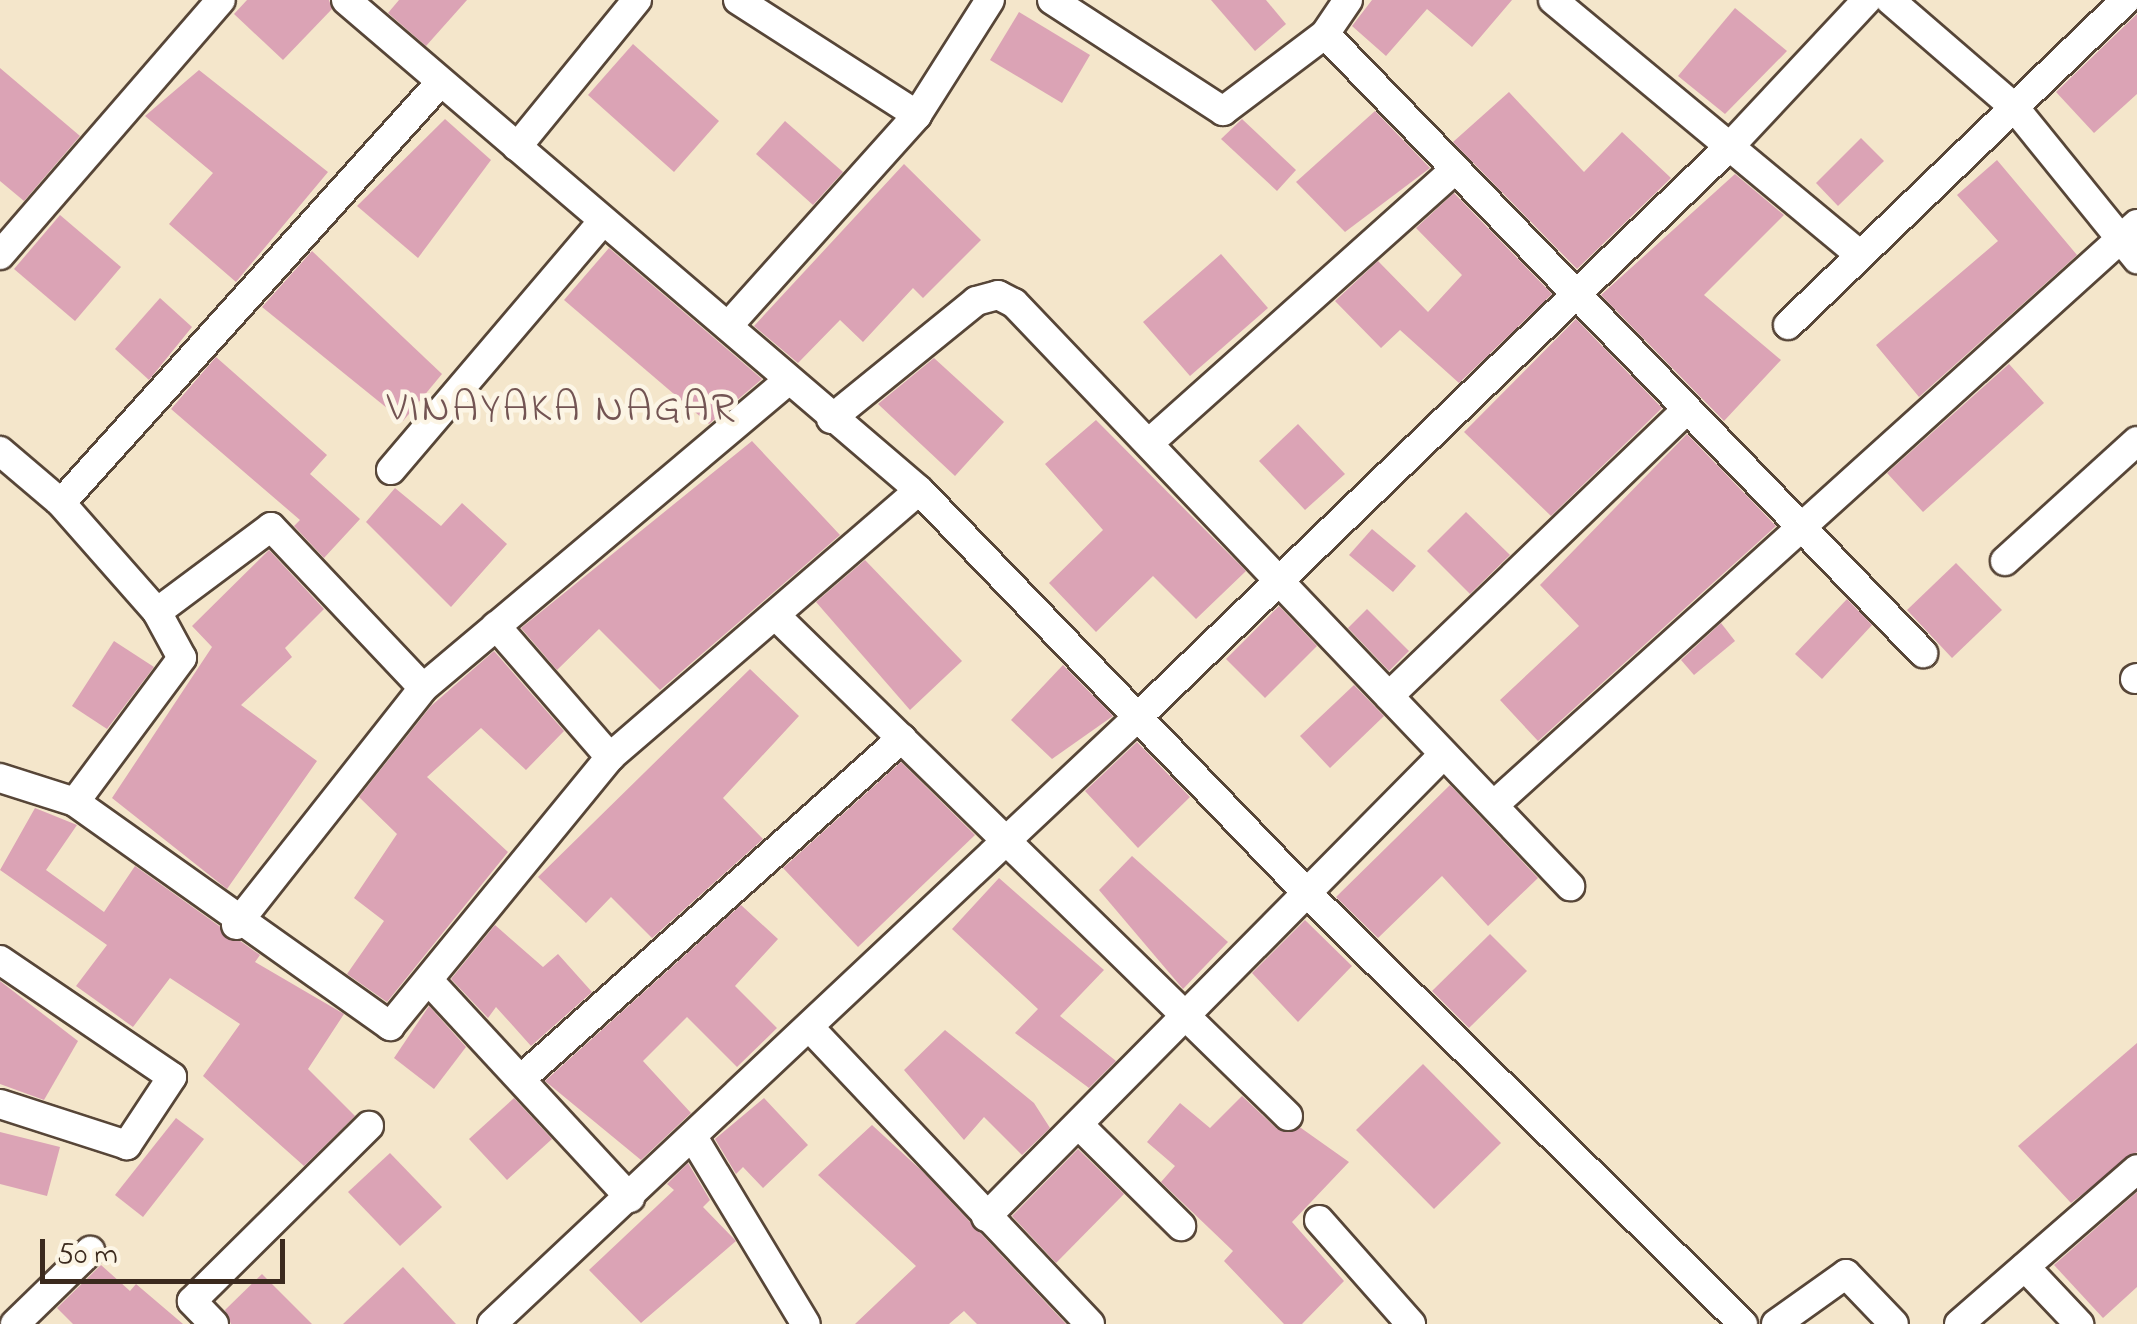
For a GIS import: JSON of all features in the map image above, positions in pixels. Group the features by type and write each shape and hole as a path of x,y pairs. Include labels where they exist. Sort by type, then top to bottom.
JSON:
{"street":[{"path":"0,255 221,0"},
{"path":"346,0 601,224 728,326 785,382 919,490 1142,713 1307,893 1743,1324"},
{"path":"516,147 637,0"},
{"path":"738,0 917,115"},
{"path":"728,326 917,115 990,0"},
{"path":"1052,0 1223,111 1325,34 1348,0"},
{"path":"1554,0 1732,143 1858,253"},
{"path":"492,1324 1142,713 1732,143 1868,0"},
{"path":"1495,804 2131,241 2014,107 1890,0"},
{"path":"1788,325 1858,253 2126,0"},
{"path":"1325,34 1922,654"},
{"path":"61,503 438,84"},
{"path":"1150,443 1455,169"},
{"path":"391,470 601,224"},
{"path":"831,419 976,301 998,295 1150,443 1275,581 1495,804 1570,886"},
{"path":"236,925 423,688 785,382"},
{"path":"1389,696 1686,410"},
{"path":"2005,561 2137,441"},
{"path":"0,452 61,503 157,612 182,658 75,802"},
{"path":"0,778 75,802 236,925 390,1026 431,983 610,757 919,490"},
{"path":"157,612 271,527 423,688"},
{"path":"775,614 902,738 1002,844 1187,1014 1288,1116"},
{"path":"496,626 610,757"},
{"path":"521,1079 902,738"},
{"path":"986,1218 1081,1128 1187,1014 1444,754"},
{"path":"0,960 172,1077 127,1146 0,1104"},
{"path":"431,983 630,1198"},
{"path":"811,1028 1090,1324"},
{"path":"214,1324 192,1301 369,1126"},
{"path":"1081,1128 1180,1226"},
{"path":"693,1137 806,1324"},
{"path":"1959,1324 2137,1169"},
{"path":"1319,1220 1411,1324"},
{"path":"15,1324 90,1251"},
{"path":"2025,1266 2079,1324"},
{"path":"1776,1324 1846,1274 1894,1324"}],"building":[{"path":"247,0 329,0 332,9 283,60 234,14"},
{"path":"399,0 467,0 426,46 388,13"},
{"path":"1211,0 1266,0 1286,24 1255,51"},
{"path":"1372,0 1512,0 1472,47 1427,9 1386,56 1352,26"},
{"path":"1735,8 1787,51 1725,114 1678,76"},
{"path":"1019,12 1090,55 1062,103 990,60"},
{"path":"2137,14 2137,94 2094,133 2056,92"},
{"path":"633,44 719,121 674,172 588,95"},
{"path":"0,68 80,136 24,201 0,181"},
{"path":"199,70 328,172 236,282 169,224 213,173 145,116"},
{"path":"1509,92 1584,172 1622,132 1671,178 1577,269 1453,142"},
{"path":"1375,111 1430,168 1345,232 1296,182"},
{"path":"445,119 491,160 418,258 357,206"},
{"path":"1242,119 1296,170 1277,191 1221,139"},
{"path":"785,121 843,172 813,205 756,154"},
{"path":"1861,138 1884,161 1838,206 1816,183"},
{"path":"1997,160 2077,255 1919,397 1876,345 1998,241 1957,195"},
{"path":"904,164 981,240 923,298 913,288 863,342 840,320 798,363 754,326"},
{"path":"1735,174 1784,215 1704,295 1781,360 1724,421 1601,295"},
{"path":"1454,193 1552,294 1459,383 1400,330 1381,348 1335,301 1378,261 1428,312 1462,275 1416,228"},
{"path":"60,215 121,267 75,321 14,269"},
{"path":"609,248 762,379 709,424 564,300"},
{"path":"312,251 442,374 403,421 262,307"},
{"path":"1221,254 1268,308 1190,376 1143,322"},
{"path":"160,298 192,327 149,380 115,349"},
{"path":"1576,319 1662,408 1551,516 1464,432"},
{"path":"216,357 327,455 310,474 360,519 324,558 294,526 300,520 171,409"},
{"path":"934,358 1004,422 955,476 878,404"},
{"path":"2009,364 2044,403 1923,512 1887,473"},
{"path":"1096,420 1246,571 1196,619 1153,576 1096,632 1049,583 1103,530 1045,464"},
{"path":"1298,424 1345,474 1305,510 1259,461"},
{"path":"1687,434 1776,526 1538,741 1500,700 1579,626 1540,585"},
{"path":"752,441 840,535 660,690 599,629 557,670 521,628"},
{"path":"395,488 441,526 462,503 507,544 451,607 366,522"},
{"path":"1466,512 1510,555 1470,594 1427,551"},
{"path":"1372,529 1416,566 1393,592 1349,555"},
{"path":"269,550 324,609 285,648 292,657 241,705 317,761 227,889 112,798 212,647 192,626"},
{"path":"865,560 962,661 910,710 816,602"},
{"path":"1956,563 2002,610 1952,658 1907,610"},
{"path":"1847,599 1872,625 1822,679 1795,654"},
{"path":"1279,606 1317,646 1265,698 1226,659"},
{"path":"1367,609 1409,651 1389,671 1348,628"},
{"path":"1721,623 1735,641 1694,675 1681,660"},
{"path":"114,641 154,667 107,729 72,706"},
{"path":"494,651 564,731 526,770 481,728 427,777 508,852 387,1002 347,974 384,921 354,898 397,834 359,797 431,706"},
{"path":"1063,665 1113,716 1052,759 1011,720"},
{"path":"750,669 799,716 723,798 763,839 652,938 611,897 586,923 538,877"},
{"path":"1354,685 1384,716 1330,768 1300,736"},
{"path":"1137,742 1190,797 1138,848 1085,791"},
{"path":"901,762 975,835 858,947 783,868"},
{"path":"1450,785 1538,878 1488,926 1442,876 1378,938 1336,897"},
{"path":"35,808 77,825 46,870 104,912 135,866 260,955 255,962 344,1014 308,1069 355,1116 304,1166 203,1076 240,1024 170,978 133,1027 76,986 107,945 0,870"},
{"path":"1132,856 1228,942 1183,989 1099,890"},
{"path":"999,878 1104,970 1060,1016 1116,1061 1089,1088 1015,1033 1038,1009 952,929"},
{"path":"741,905 778,939 735,986 777,1028 737,1067 687,1017 643,1061 691,1113 641,1160 545,1081"},
{"path":"1305,920 1352,966 1298,1022 1252,973"},
{"path":"495,925 543,967 558,954 592,992 531,1046 496,1007 488,1018 451,979"},
{"path":"1490,934 1527,971 1469,1028 1432,991"},
{"path":"0,981 78,1041 44,1100 0,1084"},
{"path":"429,1006 466,1047 434,1089 394,1058"},
{"path":"945,1030 1034,1103 1050,1128 1022,1155 984,1117 964,1140 904,1070"},
{"path":"2137,1043 2137,1152 2071,1203 2018,1146"},
{"path":"1423,1064 1501,1143 1434,1209 1356,1130"},
{"path":"1242,1096 1277,1129 1301,1128 1349,1162 1292,1222 1344,1281 1302,1324 1284,1324 1224,1261 1233,1251 1161,1182 1175,1166 1147,1142 1180,1103 1210,1128"},
{"path":"514,1098 552,1139 507,1180 469,1139"},
{"path":"764,1098 808,1145 763,1188 743,1167 736,1174 715,1139"},
{"path":"176,1118 204,1139 143,1217 115,1195"},
{"path":"872,1125 922,1171 1066,1324 977,1324 964,1311 949,1324 855,1324 916,1266 818,1175"},
{"path":"0,1132 60,1147 47,1196 0,1184"},
{"path":"1078,1149 1124,1194 1056,1263 1012,1216"},
{"path":"390,1153 442,1207 400,1246 348,1192"},
{"path":"688,1163 710,1200 703,1207 736,1241 641,1323 589,1270 674,1190 667,1184"},
{"path":"2137,1192 2137,1287 2103,1318 2054,1265"},
{"path":"101,1265 130,1291 136,1284 183,1324 73,1324 57,1308"},
{"path":"403,1267 456,1324 343,1324"},
{"path":"262,1274 312,1324 231,1324 225,1310"}],"district":[{"name":"VINAYAKA NAGAR","path":"562,410"}]}
